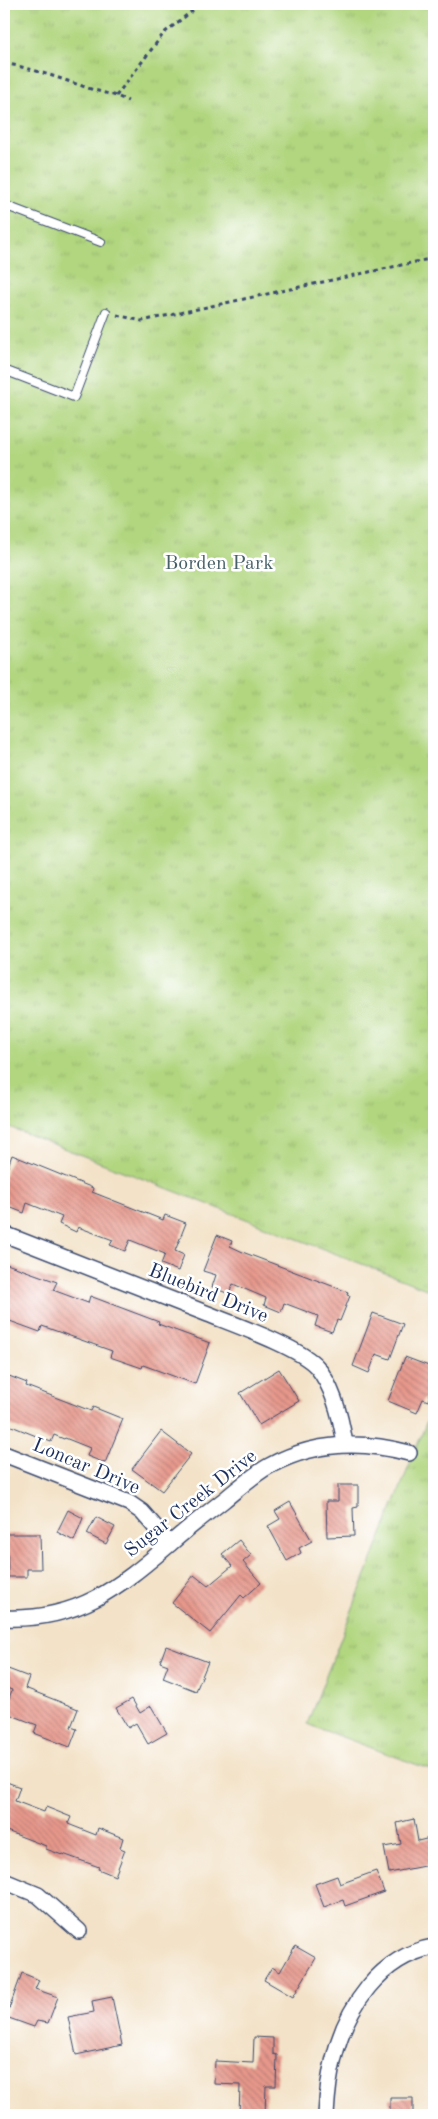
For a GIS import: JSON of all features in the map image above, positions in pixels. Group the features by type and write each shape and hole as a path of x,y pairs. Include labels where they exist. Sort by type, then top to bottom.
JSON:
{"street":[{"name":"Bluebird Drive","path":"4,1234 248,1330 295,1351 316,1366 328,1384 342,1421 345,1444"},
{"name":"Sugar Creek Drive","path":"4,1618 34,1618 54,1615 78,1607 125,1581 252,1477 269,1466 309,1451 345,1444 386,1447 409,1453"},
{"name":"Loncar Drive","path":"4,1454 129,1503 142,1512 170,1544"},
{"path":"4,1881 38,1895 80,1931"},
{"path":"326,2115 333,2059 340,2038 366,1989 396,1961 420,1950 434,1947"}],"lane":[{"path":"4,205 101,242"},
{"path":"4,370 74,397 106,312"}],"path":[{"path":"116,96 164,33 201,4"},
{"path":"4,63 33,69 128,101"},
{"path":"106,312 142,321 434,258"}],"green space":[{"name":"Borden Park","path":"4,4 434,4 434,1292 4,1125"},
{"path":"434,1403 434,1771 307,1724"}],"building":[{"path":"12,1155 93,1188 92,1192 163,1220 165,1215 186,1223 175,1251 184,1255 178,1271 161,1264 165,1254 130,1240 125,1251 110,1245 113,1240 78,1227 76,1232 59,1224 62,1217 27,1203 24,1213 9,1207 9,1205 4,1203 4,1177"},
{"path":"217,1235 232,1241 230,1246 245,1253 348,1292 347,1295 350,1296 340,1321 337,1320 332,1332 315,1326 318,1316 284,1303 281,1312 264,1305 266,1298 233,1284 229,1294 212,1287 216,1275 203,1271"},
{"path":"4,1263 57,1282 53,1290 88,1303 90,1296 210,1343 195,1384 143,1365 142,1368 110,1357 112,1351 42,1326 40,1332 7,1320 8,1317 4,1316"},
{"path":"373,1313 403,1324 390,1359 376,1354 369,1373 353,1366"},
{"path":"405,1357 434,1368 434,1383 428,1401 423,1399 417,1413 388,1401"},
{"path":"279,1369 299,1401 259,1425 240,1393"},
{"path":"4,1374 27,1383 26,1386 91,1411 93,1407 123,1419 105,1463 87,1456 90,1448 65,1438 54,1435 51,1442 4,1423"},
{"path":"161,1431 191,1454 162,1491 132,1469"},
{"path":"338,1485 358,1485 358,1507 353,1508 354,1536 327,1537 326,1501 338,1501"},
{"path":"290,1502 312,1541 299,1548 301,1553 287,1561 268,1526 280,1519 275,1511"},
{"path":"68,1510 83,1518 74,1541 57,1532"},
{"path":"96,1517 115,1527 106,1544 87,1534"},
{"path":"7,1534 40,1534 41,1569 27,1569 27,1577 8,1577"},
{"path":"239,1540 251,1555 243,1562 261,1583 244,1598 241,1595 210,1633 172,1603 194,1575 208,1586 232,1566 222,1554"},
{"path":"166,1646 208,1662 196,1691 163,1678 168,1665 160,1662"},
{"path":"8,1669 29,1677 25,1688 78,1709 71,1727 77,1729 70,1747 34,1733 37,1725 4,1712 12,1690 4,1687"},
{"path":"132,1699 140,1713 151,1706 167,1733 148,1744 136,1723 128,1728 116,1708"},
{"path":"4,1781 20,1787 15,1801 44,1812 46,1807 71,1817 68,1824 96,1835 98,1828 123,1838 120,1848 125,1850 115,1876 98,1869 99,1867 46,1849 46,1846 4,1830"},
{"path":"414,1819 418,1841 434,1837 434,1864 389,1873 384,1847 401,1844 397,1823"},
{"path":"376,1871 384,1892 345,1906 343,1900 324,1907 315,1884 337,1876 340,1884"},
{"path":"295,1946 316,1958 293,1997 264,1980 272,1967 280,1972"},
{"path":"22,1973 39,1980 35,1989 58,1997 48,2023 37,2021 34,2027 6,2017"},
{"path":"112,1997 122,2045 76,2055 68,2017 94,2012 92,2001"},
{"path":"254,2037 273,2038 273,2054 277,2055 276,2086 266,2086 265,2115 239,2115 240,2085 214,2084 215,2061 253,2063"},
{"path":"390,2098 413,2098 413,2115 390,2115"}]}
